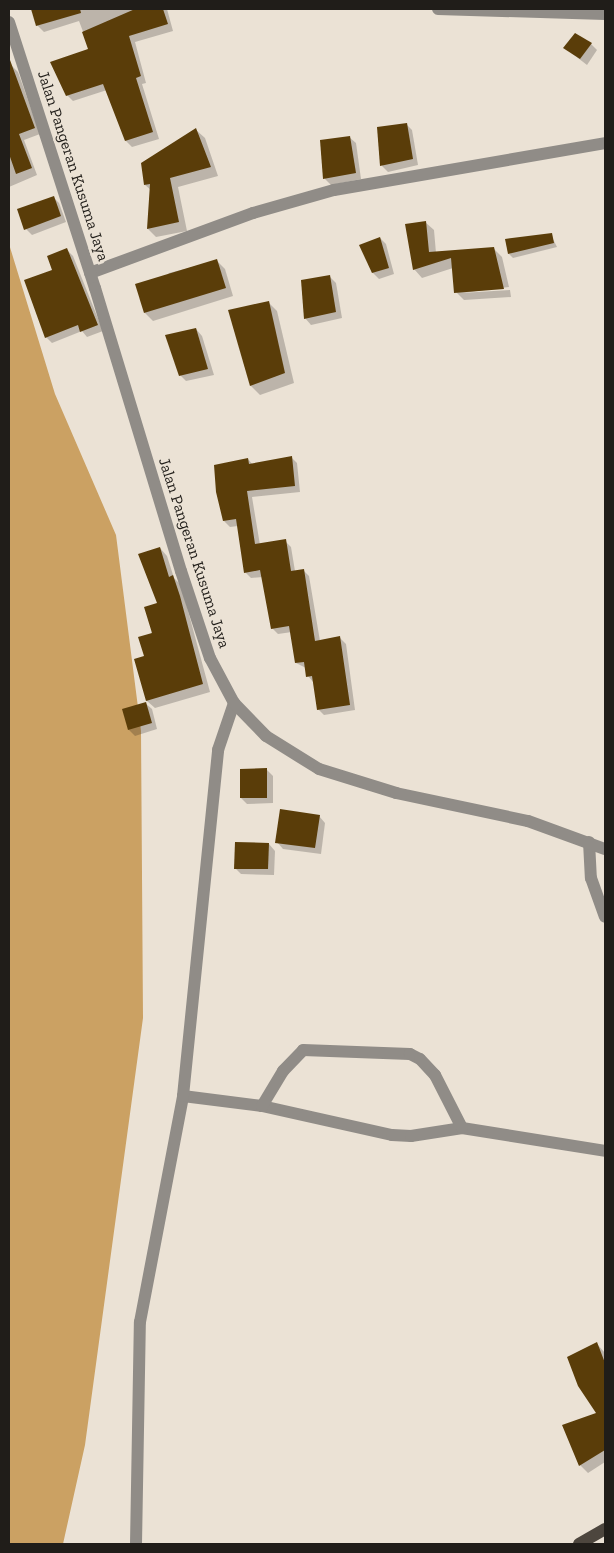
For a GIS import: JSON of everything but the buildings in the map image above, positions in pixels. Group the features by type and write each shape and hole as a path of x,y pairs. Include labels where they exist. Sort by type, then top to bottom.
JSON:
{"main road":[{"path":"579,1544 605,1529"}],"street":[{"path":"438,9 605,14"},
{"name":"Jalan Pangeran Kusuma Jaya","path":"9,22 90,273 192,605 210,658 234,702 266,736 319,769 396,793 528,821 605,849"},
{"path":"90,273 253,213 334,190 605,143"},
{"path":"136,1544 140,1322 183,1096 218,750 234,702"},
{"path":"589,842 591,878 605,917"},
{"path":"262,1106 283,1071 303,1050 410,1054 420,1059 435,1075 462,1128"},
{"path":"183,1096 262,1106 392,1135 411,1136 462,1128 605,1151"}],"shaded area":[{"path":"9,244 55,394 116,535 141,731 143,1018 85,1445 63,1544 9,1544"}]}
